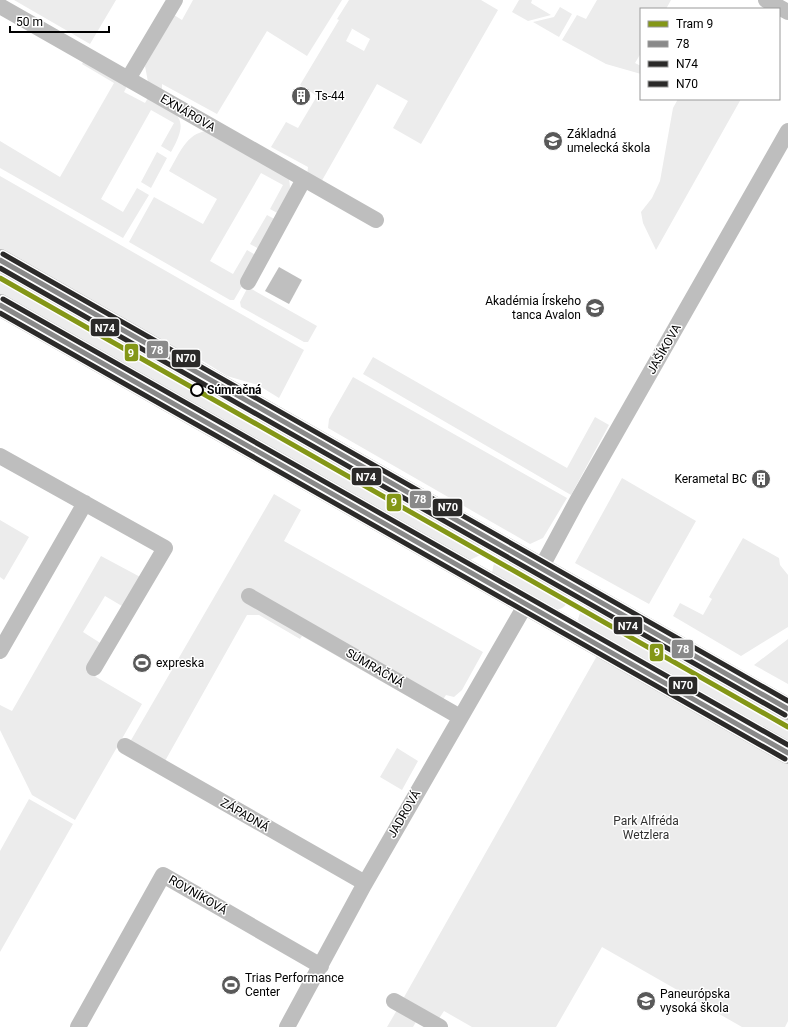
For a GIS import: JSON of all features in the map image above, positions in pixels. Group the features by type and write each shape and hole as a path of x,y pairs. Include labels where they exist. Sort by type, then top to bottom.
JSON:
{"street":[{"path":"128,79 175,0"},
{"path":"766,0 788,12"},
{"name":"EXNÁROVA","path":"0,6 376,220"},
{"name":"JAŠÍKOVA","path":"541,568 577,501 788,131"},
{"path":"248,282 304,179"},
{"path":"0,260 788,709"},
{"path":"0,305 788,754"},
{"path":"0,456 165,548 94,668"},
{"path":"0,651 85,503"},
{"name":"SÚMRAČNÁ","path":"249,596 460,717"},
{"name":"JADROVÁ","path":"287,1027 322,966 365,883 526,604"},
{"name":"ZÁPADNÁ","path":"125,746 365,883"},
{"name":"ROVNÍKOVÁ","path":"78,1027 164,875 322,966"},
{"path":"394,1001 440,1027"}],"green space":[{"path":"14,0 116,0 90,44"},
{"path":"193,0 342,0 307,56 267,31 217,114 162,84 162,94 148,82 145,66 174,15 182,20"},
{"path":"349,0 481,0 498,10 421,144 393,128 408,101 377,84 320,184 307,176 308,167 271,147 286,122 298,128 317,96 300,85 339,20 337,19","holes":["351,28 370,39 364,51 346,41 352,29"]},
{"path":"519,0 532,0 531,3 551,15 528,21 512,12"},
{"path":"597,0 671,0 667,8 640,8 640,55 635,63 640,66 640,74 606,64 562,40 577,15 586,19"},
{"path":"560,7 572,14 559,37 533,22 554,17"},
{"path":"85,59 128,84 124,92 145,103 149,96 167,107 174,112 180,124 180,131 171,152 161,146 174,123 151,110 101,199 123,212 137,188 149,195 123,238 0,168 0,141 60,177 114,83 82,64"},
{"path":"677,100 740,100 656,250 643,223 641,212 652,198 660,181 673,108"},
{"path":"207,131 289,179 290,184 287,202 281,215 270,209 283,185 261,173 210,261 233,274 247,250 259,257 234,300 230,300 129,242 154,197 203,224 217,199 169,171 188,140"},
{"path":"157,152 167,158 151,188 141,182"},
{"path":"0,176 304,350 279,398 258,385 227,376 198,358 193,361 0,251"},
{"path":"267,215 278,221 261,250 250,244"},
{"path":"0,268 479,545 480,555 470,560 0,296"},
{"path":"248,287 317,326 308,342 304,342 241,307 240,302"},
{"path":"373,357 567,468 595,417 609,425 571,495 363,374"},
{"path":"353,377 567,498 543,538 530,544 328,428 329,419"},
{"path":"622,478 696,521 649,604 575,563"},
{"path":"274,494 301,510 284,541 483,652 462,690 454,697 446,695 435,712 302,636 300,639 259,615 247,615 165,761 130,742"},
{"path":"0,520 29,537 4,580 0,577"},
{"path":"743,538 779,558 780,565 788,575 788,627 741,656 673,616 680,603 703,615 712,599 709,597"},
{"path":"101,556 144,579 127,609 105,596 83,632 105,646 89,670 96,677 142,704 75,820 32,795 0,730 0,705 12,711"},
{"path":"502,558 566,593 566,604 562,608 556,610 492,573 494,563"},
{"path":"587,607 788,717 788,744 581,626 578,619 580,613"},
{"path":"788,639 788,684 754,665"},
{"name":"Park Alfréda Wetzlera","path":"598,654 788,762 788,1021 785,1027 742,1027 602,947 556,1027 472,1027 444,1011 438,1020 403,999"},
{"path":"397,748 418,761 402,790 380,777"},
{"path":"29,799 73,824 0,952 0,851"},
{"path":"397,1010 417,1020 413,1027 387,1027"}],"shaded area":[{"path":"279,267 302,280 289,304 265,291"}],"tram line":[{"name":"9","path":"0,278 788,727"}],"transit line":[{"name":"N70","path":"3,254 788,701"},
{"name":"78","path":"0,260 788,709"},
{"name":"N74","path":"0,268 785,715"},
{"name":"N70","path":"3,299 788,745"},
{"name":"78","path":"0,305 788,753"},
{"name":"N74","path":"0,313 785,759"}],"place":[{"name":"Ts-44","path":"301,96"},
{"name":"Základná umelecká škola","path":"553,141"},
{"name":"Akadémia Írskeho tanca Avalon","path":"595,308"},
{"name":"Súmračná","path":"197,390"},
{"name":"Kerametal BC","path":"761,479"},
{"name":"expreska","path":"142,663"},
{"name":"Trias Performance Center","path":"231,985"},
{"name":"Рaneurópska vysoká škola","path":"646,1001"}]}
